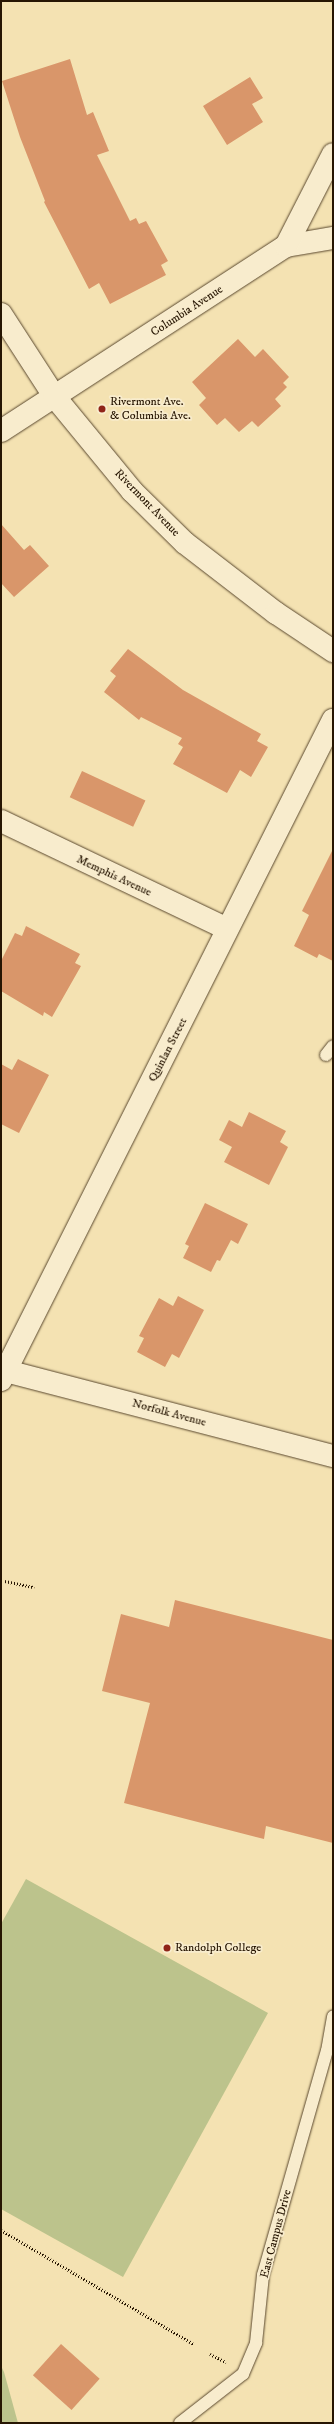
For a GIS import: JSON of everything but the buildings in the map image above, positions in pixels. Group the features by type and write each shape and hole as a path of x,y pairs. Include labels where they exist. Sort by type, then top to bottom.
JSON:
{"street":[{"path":"286,246 333,154"},
{"path":"286,246 333,238"},
{"name":"Columbia Avenue","path":"1,431 286,246"},
{"name":"Rivermont Avenue","path":"1,314 54,396 132,491 185,543 276,612 333,651"},
{"name":"Quinlan Street","path":"3,1375 333,720"},
{"name":"Memphis Avenue","path":"1,821 227,929"},
{"name":"Norfolk Avenue","path":"3,1375 333,1456"}],"lane":[{"name":"East Campus Drive","path":"180,2423 243,2374 256,2343 264,2275 327,2051 333,2017"}],"path":[{"path":"5,1581 34,1587"},
{"path":"1,2230 194,2344"},
{"path":"210,2354 225,2362"}],"green space":[{"path":"26,1879 268,2013 123,2277 1,2209 1,1924"},
{"path":"1,2366 4,2372 18,2423 1,2423"}],"place":[{"name":"Rivermont Ave. & Columbia Ave.","path":"102,409"},
{"name":"Randolph College","path":"167,1948"}]}
